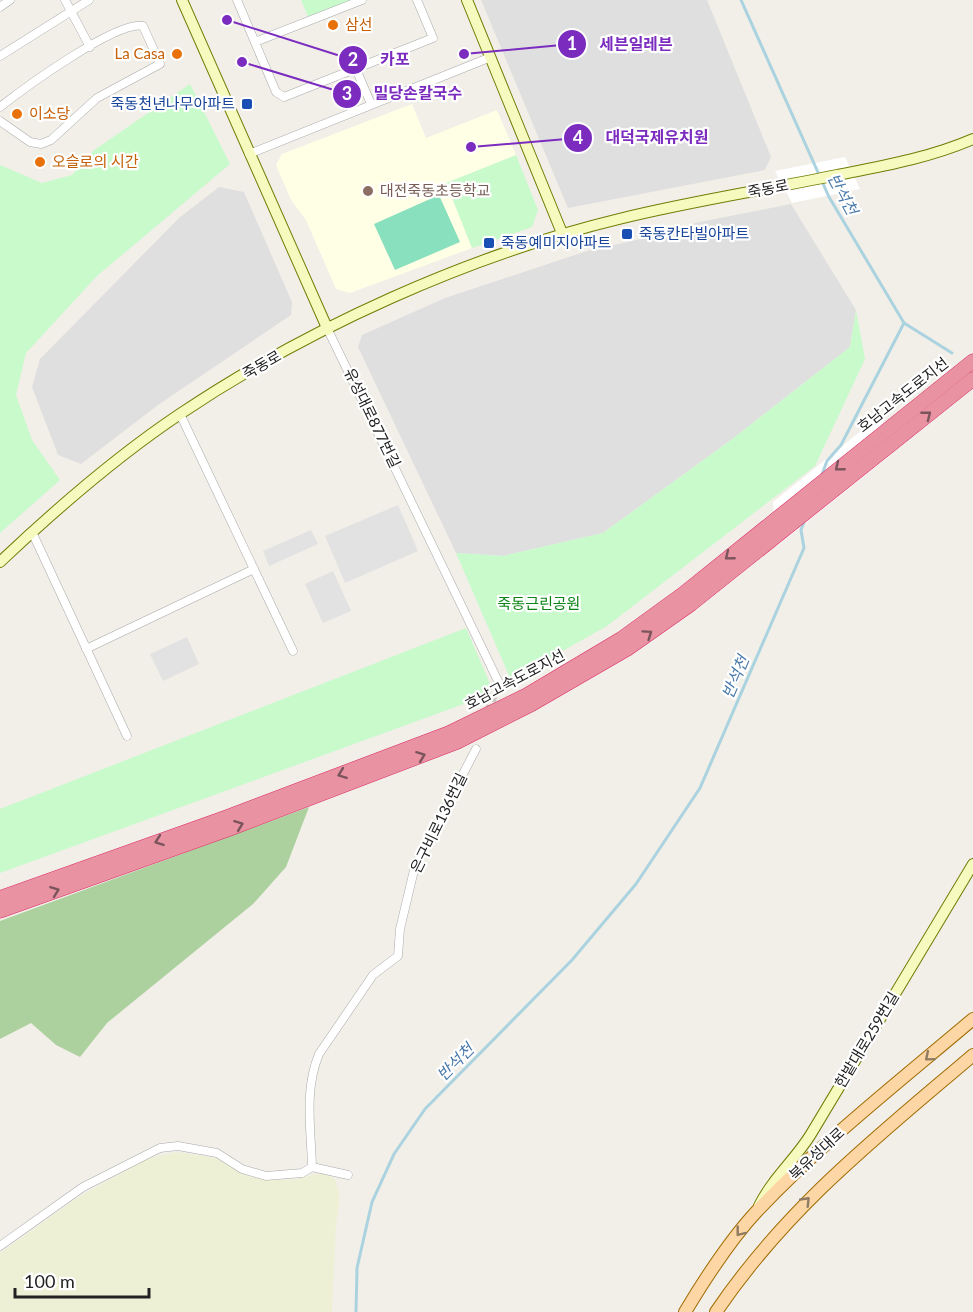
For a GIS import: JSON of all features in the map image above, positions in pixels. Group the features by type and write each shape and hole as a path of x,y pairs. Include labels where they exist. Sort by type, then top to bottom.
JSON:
{"highway":[{"name":"호남고속도로지선","path":"0,898 449,733 527,695 621,639 683,594 884,430 973,361"},
{"name":"호남고속도로지선","path":"0,911 232,828 457,742 532,704 627,649 691,604 973,379"}],"main road":[{"name":"북유성대로","path":"685,1312 711,1268 756,1212 820,1149 973,1019"},
{"name":"북유성대로","path":"716,1312 754,1259 806,1200 973,1055"}],"street":[{"path":"0,7 10,0"},
{"path":"65,0 90,47"},
{"path":"0,56 89,0"},
{"name":"유성대로877번길","path":"182,0 328,330 498,681"},
{"path":"237,0 276,92 284,97 433,38 417,0"},
{"path":"255,42 362,0"},
{"path":"467,0 562,233"},
{"path":"0,107 24,88 90,47 130,26 143,26 160,64 97,99 51,140 41,144 30,142 0,121"},
{"path":"249,154 491,57"},
{"path":"356,69 371,104"},
{"name":"죽동로","path":"0,562 32,532 180,414 263,363 436,279 562,233 623,218 900,163 973,139"},
{"path":"180,414 293,651"},
{"path":"32,532 127,736"},
{"path":"86,650 254,569"},
{"name":"은구비로136번길","path":"312,1167 309,1082 319,1054 373,975 398,956 400,929 413,873 476,749"},
{"name":"한밭대로259번길","path":"756,1212 768,1186 799,1153 973,864"},
{"path":"0,1246 83,1187 160,1148 178,1146 217,1154 242,1169 266,1176 302,1173 312,1167 348,1175"}],"shaded area":[{"path":"481,0 707,0 771,157 765,170 568,208"},
{"name":"대전죽동초등학교","path":"412,104 426,138 497,110 516,155 447,183 472,248 350,293 336,289 306,220 291,200 276,165 282,154"},
{"path":"219,187 244,192 292,302 291,315 158,405 81,464 58,455 32,387 40,359 179,218"},
{"name":"죽동칸타빌아파트","path":"791,204 856,310 850,347 731,440 603,533 503,556 456,553 358,347 362,335 445,298 587,251 685,229 695,223"},
{"path":"398,505 418,551 345,583 325,536"},
{"path":"311,530 318,544 269,566 263,551"},
{"path":"333,571 351,611 323,623 305,584"},
{"path":"187,637 199,664 163,681 150,654"},
{"path":"177,1152 216,1158 248,1176 264,1179 291,1180 322,1173 330,1175 336,1181 340,1198 336,1225 332,1312 0,1312 0,1253 80,1196 148,1158"}],"green space":[{"path":"301,0 351,0 308,17"},
{"path":"190,84 230,164 97,276 26,353 16,395 32,440 60,480 0,533 0,165 42,183 72,175 93,151"},
{"path":"516,155 538,210 532,227 472,248 446,183"},
{"path":"439,195 460,242 395,270 374,224"},
{"name":"죽동근린공원","path":"856,310 865,359 815,466 607,626 511,680 456,553 503,556 603,533 731,440 850,347"},
{"name":"죽동근린공원","path":"466,628 491,686 483,697 0,873 0,809"},
{"path":"309,807 286,867 253,904 107,1023 80,1057 56,1045 31,1023 0,1039 0,921"}],"pier":[{"path":"845,157 860,189 792,203 775,171"},
{"path":"882,414 887,458 777,546 773,502"}],"waterway":[{"name":"반석천","path":"741,0 829,197 904,323 841,445 827,461 821,477"},
{"path":"904,323 952,353"},
{"name":"반석천","path":"356,1312 357,1268 372,1202 394,1154 425,1109 572,960 636,884 700,788 804,548 801,530 805,519"}],"tunnel":[{"path":"488,713 498,681"}],"place":[{"name":"카포","path":"227,20"},
{"name":"삼선","path":"333,25"},
{"name":"La Casa","path":"177,54"},
{"name":"세븐일레븐","path":"464,54"},
{"name":"밀당손칼국수","path":"242,62"},
{"name":"죽동천년나무아파트","path":"247,104"},
{"name":"이소당","path":"17,114"},
{"name":"대덕국제유치원","path":"471,147"},
{"name":"오슬로의 시간","path":"40,162"},
{"name":"대전죽동초등학교","path":"368,191"},
{"name":"죽동칸타빌아파트","path":"627,234"},
{"name":"죽동예미지아파트","path":"489,243"}]}
